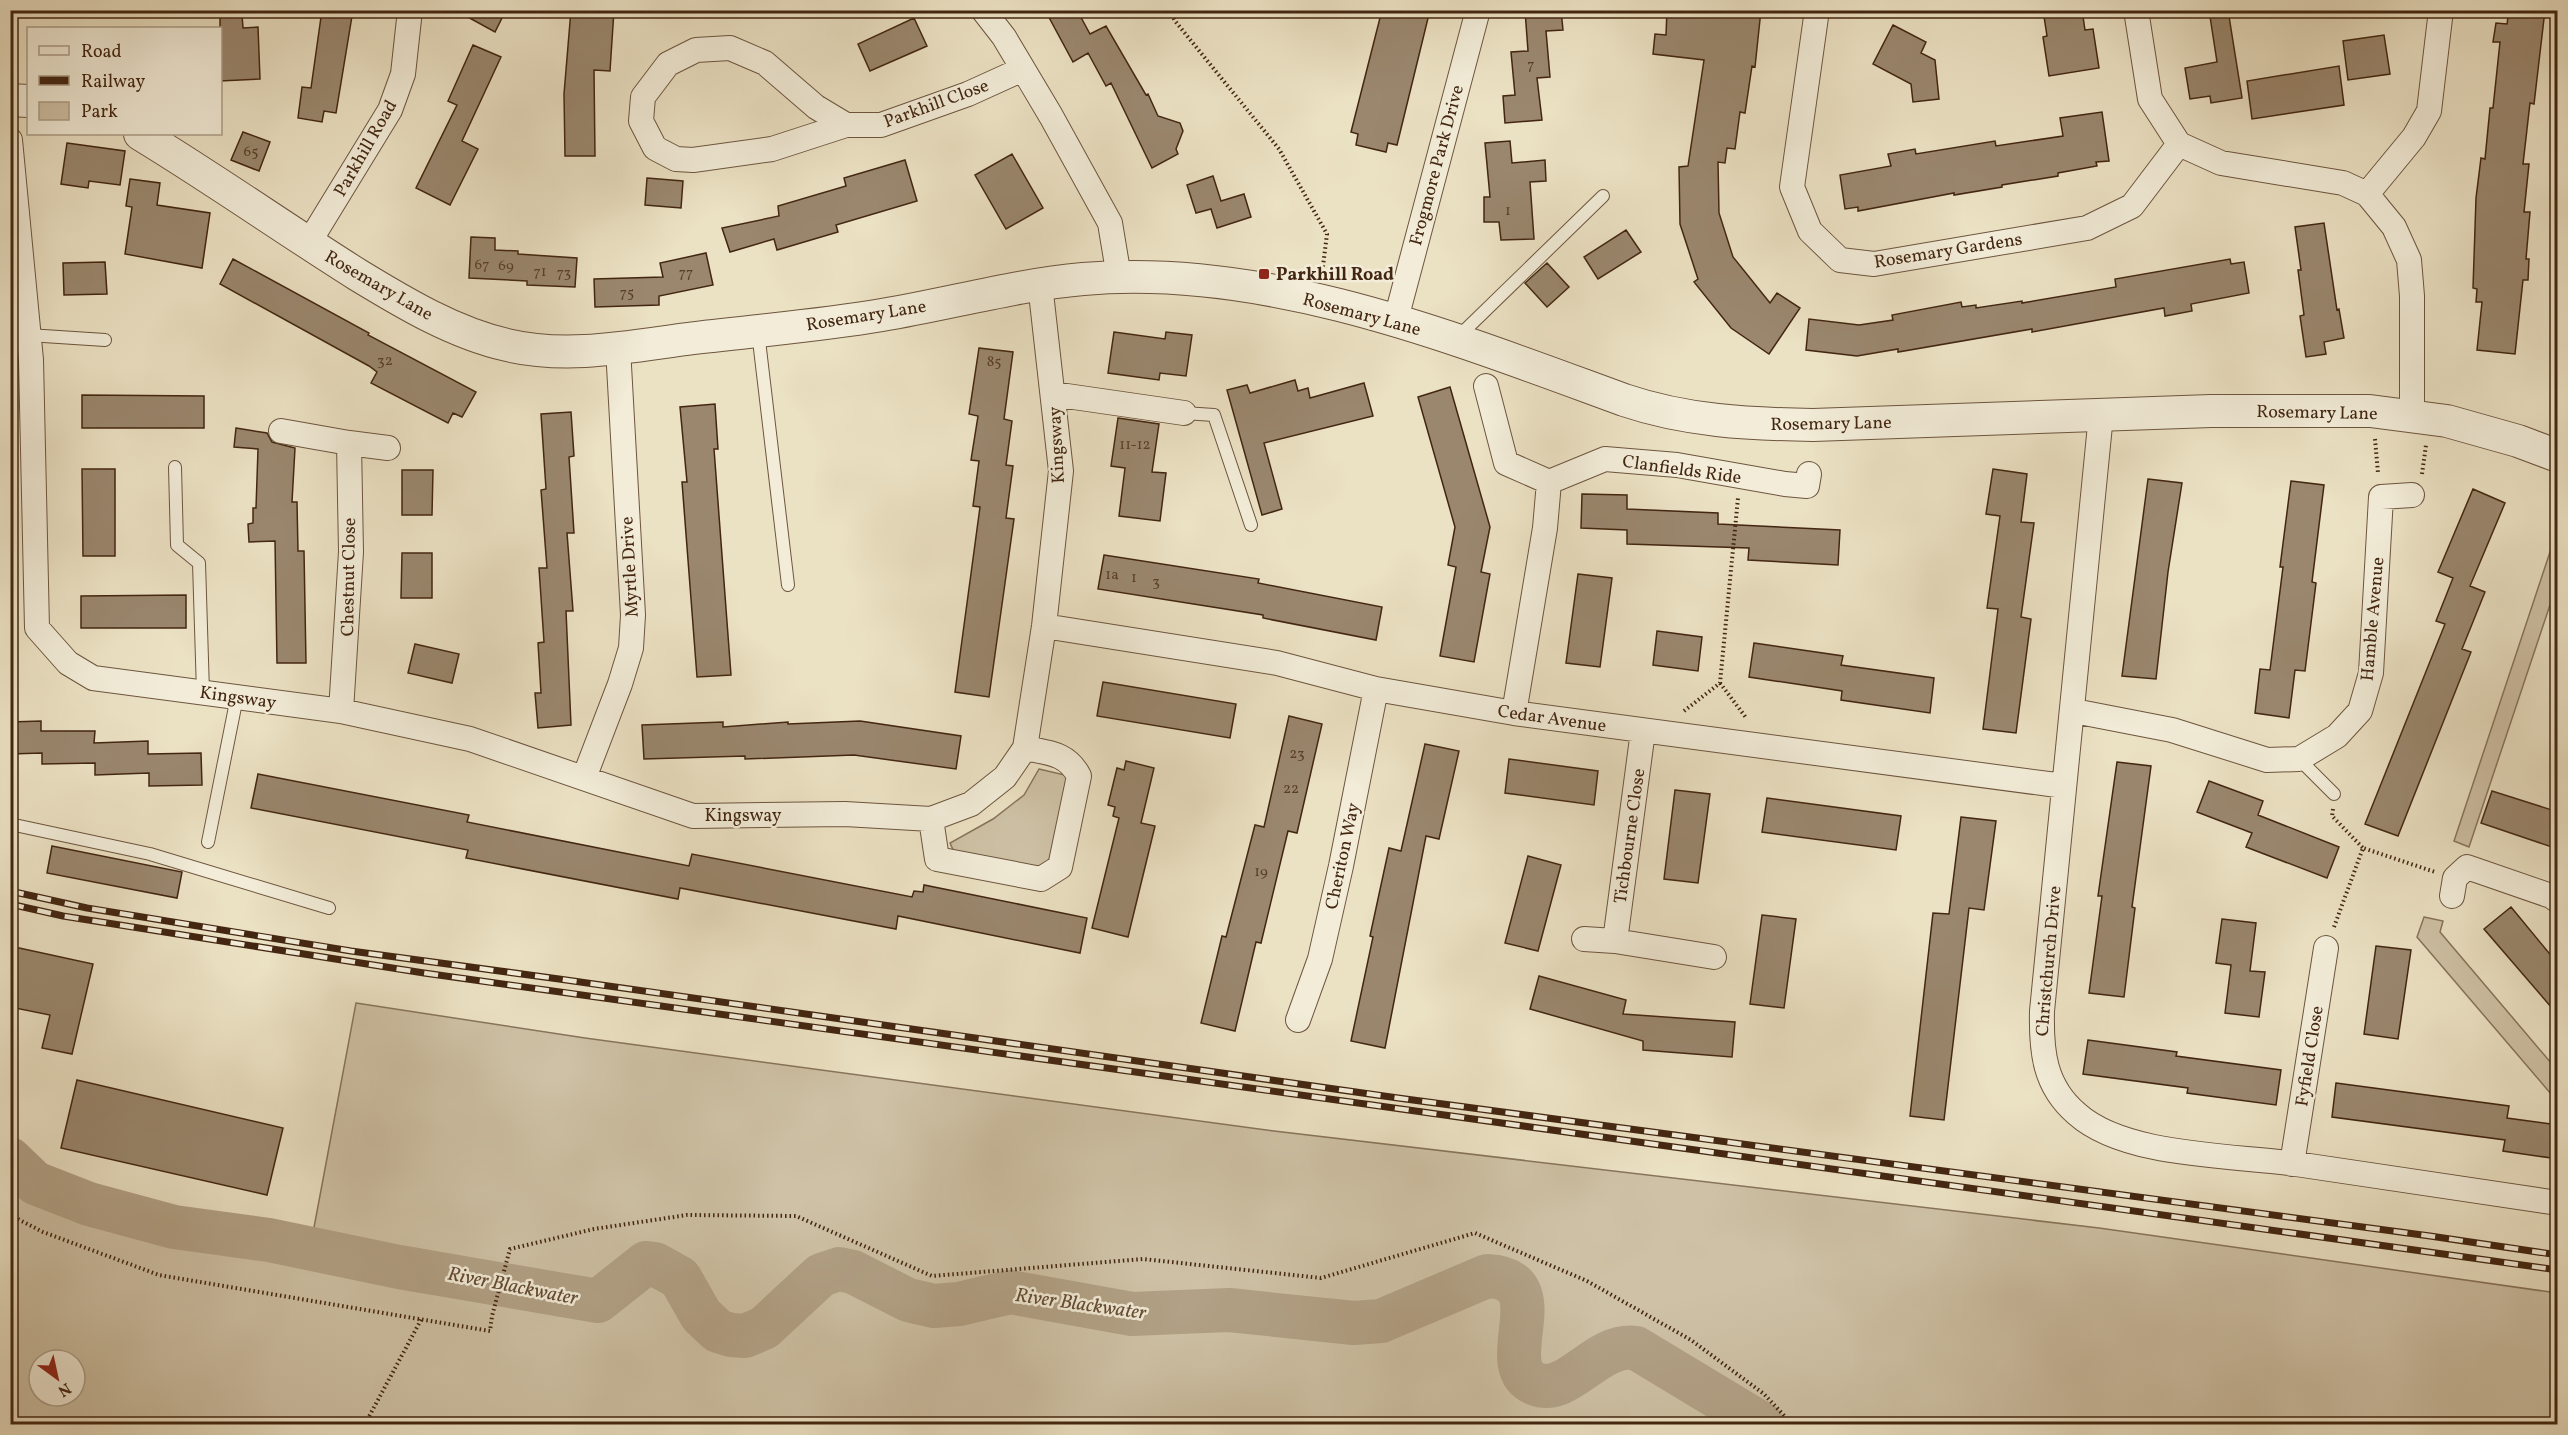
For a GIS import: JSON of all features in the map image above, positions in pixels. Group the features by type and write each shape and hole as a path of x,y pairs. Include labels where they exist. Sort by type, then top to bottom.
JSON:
{"street":[{"name":"Parkhill Road","path":"309,244 390,110 403,74 410,10"},
{"path":"983,10 1004,37 1052,116 1110,223 1119,277"},
{"name":"Frogmore Park Drive","path":"1396,319 1478,10"},
{"name":"Rosemary Gardens","path":"1817,10 1792,187 1810,231 1840,260 1874,264 2087,228 2132,206 2179,144"},
{"path":"2136,10 2150,99 2179,144 2221,164 2343,183 2367,194 2394,227 2409,260 2420,426"},
{"path":"2367,194 2414,137 2429,111 2442,10"},
{"name":"Parkhill Close","path":"846,125 816,107 765,63 730,48 696,50 668,64 643,97 641,121 655,148 676,159 693,160 772,149 846,125 882,125 968,94 1023,69"},
{"path":"10,100 27,101"},
{"name":"Rosemary Lane","path":"142,135 396,298 476,336 529,350 557,352 618,348 758,331 880,315 1040,284 1119,277 1176,278 1231,283 1396,319 1655,411 1713,420 1813,425 2328,410 2420,426 2447,421 2518,441 2558,456"},
{"name":"Kingsway","path":"10,140 28,335 21,361 37,628 68,663 93,678 341,711 470,739 693,816 845,814 931,819 971,804 1005,777 1025,748 1044,626 1061,471 1040,284"},
{"name":"Myrtle Drive","path":"584,778 620,684 631,648 633,615 618,348"},
{"path":"1486,386 1506,463 1549,482 1545,528 1514,713"},
{"path":"1053,393 1184,413"},
{"name":"Christchurch Drive","path":"2101,415 2074,711 2064,786 2042,1011 2042,1047 2047,1069 2055,1087 2065,1103 2078,1116 2119,1138 2175,1150 2292,1164 2558,1203"},
{"path":"282,431 388,447"},
{"name":"Chestnut Close","path":"341,711 351,552 349,442"},
{"name":"Clanfields Ride","path":"1549,482 1605,459 1677,465 1807,486 1809,474"},
{"path":"2381,497 2412,495"},
{"name":"Hamble Avenue","path":"2074,711 2172,730 2267,760 2299,759 2337,736 2360,711 2371,673 2381,497"},
{"name":"Cedar Avenue","path":"1044,626 1277,663 1376,689 1514,713 2064,786"},
{"name":"Cheriton Way","path":"1298,1020 1320,959 1376,689"},
{"name":"Tichbourne Close","path":"1615,941 1649,731"},
{"path":"931,819 938,859 1041,879 1060,867 1079,776 1072,764 1057,755 1025,748"},
{"path":"2453,887 2467,867 2551,896 2558,901"},
{"path":"1584,939 1615,941 1714,957"},
{"name":"Fyfield Close","path":"2292,1164 2326,948"}],"lane":[{"path":"1454,341 1603,196"},
{"path":"758,331 788,585"},
{"path":"28,335 105,340"},
{"path":"1184,413 1214,415 1251,525"},
{"path":"175,467 177,545 199,563 203,692"},
{"path":"208,842 237,697"},
{"path":"2299,759 2334,794"},
{"path":"10,824 150,854 329,908"}],"path":[{"path":"1170,10 1175,21 1284,158 1327,234 1322,279"},
{"path":"2412,495 2421,482 2420,426"},
{"path":"2374,432 2381,497"},
{"path":"1740,476 1720,683 1769,748"},
{"path":"1649,731 1720,683"},
{"path":"2334,794 2332,816 2363,848 2453,887"},
{"path":"2326,948 2363,848"},
{"path":"10,1215 44,1232 159,1275 490,1331 510,1249 594,1229 687,1215 796,1216 932,1276 1143,1259 1321,1278 1475,1233 1587,1281 1691,1340 1764,1394 1792,1424"},
{"path":"365,1425 422,1318"}],"green space":[{"path":"2557,531 2557,584 2469,847 2454,841"},
{"path":"1039,769 1069,776 1054,854 1040,870 955,854 950,843 993,819 1024,795"},
{"path":"2424,917 2443,921 2440,932 2557,1070 2557,1101 2417,937"},
{"path":"356,1003 585,1038 1274,1131 2099,1228 2557,1293 2557,1424 11,1424 11,1180 27,1195 92,1219 166,1240 272,1256 307,1265"}],"building":[{"path":"322,10 353,10 336,113 324,111 322,122 298,118 302,87 311,88"},
{"path":"455,10 506,10 495,32"},
{"path":"571,10 614,10 610,71 594,70 595,156 565,156 564,94"},
{"path":"1045,10 1077,10 1090,34 1106,26 1146,95 1148,94 1158,116 1180,123 1183,131 1176,149 1178,154 1152,168 1111,83 1106,86 1088,53 1073,62"},
{"path":"1382,10 1430,10 1397,145 1388,143 1386,152 1356,145 1358,134 1351,132"},
{"path":"1525,10 1561,10 1563,30 1546,31 1550,77 1537,78 1542,120 1505,123 1503,96 1515,95 1511,52 1528,51"},
{"path":"1667,10 1761,10 1755,67 1752,66 1745,113 1740,112 1735,149 1727,148 1725,163 1718,162 1719,213 1733,257 1770,303 1777,293 1800,308 1769,354 1731,328 1694,282 1698,279 1680,224 1679,167 1688,166 1704,60 1653,54 1655,34 1666,35"},
{"path":"2043,10 2082,10 2085,30 2093,29 2099,68 2049,76 2043,37 2047,36"},
{"path":"2209,10 2228,10 2242,98 2211,103 2210,96 2190,99 2185,68 2217,62"},
{"path":"2509,10 2545,10 2534,104 2530,103 2523,164 2529,164 2524,212 2530,212 2526,259 2529,259 2528,280 2523,280 2515,354 2477,350 2482,302 2476,302 2477,289 2473,288 2476,198 2481,158 2485,159 2490,108 2493,108 2500,42 2493,42 2496,23 2507,24"},
{"path":"242,15 243,28 258,27 260,79 222,81 220,16"},
{"path":"914,18 927,46 870,71 858,44"},
{"path":"1893,25 1926,42 1921,53 1935,60 1939,99 1913,102 1911,84 1873,64"},
{"path":"2384,35 2390,74 2348,80 2343,41"},
{"path":"473,45 501,57 462,141 478,149 450,205 416,188 457,105 448,101"},
{"path":"2339,66 2344,105 2252,119 2247,81"},
{"path":"2102,112 2109,161 2096,162 2097,166 2058,173 2058,176 2002,185 2002,187 1954,195 1954,193 1858,211 1858,207 1845,209 1840,175 1891,166 1888,154 1915,149 1916,154 1995,141 1996,146 2063,136 2060,118"},
{"path":"243,132 270,142 259,171 231,160"},
{"path":"1510,141 1512,163 1545,160 1546,181 1530,182 1534,239 1501,240 1499,222 1484,222 1484,197 1490,197 1485,143"},
{"path":"67,143 125,151 120,185 89,181 88,188 61,184"},
{"path":"1012,154 1043,208 1006,229 975,175"},
{"path":"905,160 917,201 836,225 838,232 777,250 774,239 730,252 722,228 779,216 778,206 846,186 844,178"},
{"path":"1213,176 1221,201 1244,194 1251,217 1217,228 1211,209 1196,213 1187,185"},
{"path":"647,178 683,181 681,208 645,205"},
{"path":"130,179 160,183 157,205 210,213 202,268 125,254 132,207 126,206"},
{"path":"2324,223 2337,310 2339,309 2344,338 2324,342 2326,354 2306,357 2300,316 2304,315 2295,227"},
{"path":"1626,230 1641,252 1598,279 1584,257"},
{"path":"471,237 495,238 495,250 577,258 575,287 527,285 527,281 469,278"},
{"path":"706,253 713,285 659,296 659,305 595,307 594,279 663,277 660,263"},
{"path":"233,259 369,333 368,335 476,392 462,417 453,413 448,423 371,383 377,372 369,366 220,284"},
{"path":"2230,259 2231,264 2244,262 2249,293 2191,304 2192,311 2165,316 2164,308 2032,332 2032,329 1898,352 1898,349 1857,356 1806,350 1809,319 1859,325 1893,320 1892,315 1961,302 1962,307 1976,305 1976,308 2022,301 2022,303 2116,287 2115,279"},
{"path":"105,262 107,294 64,295 63,263"},
{"path":"1547,263 1569,287 1547,307 1525,283"},
{"path":"1114,332 1165,339 1166,332 1192,335 1186,376 1160,373 1159,380 1108,373"},
{"path":"979,348 1013,352 1004,419 1012,421 1006,465 1013,466 1006,518 1014,519 989,697 955,692 980,507 973,506 979,461 971,460 978,416 969,414"},
{"path":"1295,380 1298,391 1308,388 1310,398 1364,383 1373,416 1264,443 1282,509 1262,515 1227,390 1247,385 1250,393"},
{"path":"1450,387 1490,527 1481,572 1490,574 1474,662 1440,656 1456,567 1448,565 1455,527 1418,397"},
{"path":"82,395 204,396 204,428 82,428"},
{"path":"715,404 718,449 714,449 731,675 697,677 682,482 687,482 680,407"},
{"path":"571,412 574,456 569,457 574,533 567,533 573,611 566,611 571,725 538,728 535,693 541,693 538,643 544,642 539,568 547,568 541,490 546,489 541,414"},
{"path":"1118,418 1159,424 1152,472 1166,473 1160,521 1119,516 1125,468 1111,466"},
{"path":"236,428 267,433 272,442 295,448 292,502 297,502 298,551 304,551 306,663 277,663 275,541 249,542 248,524 253,523 253,508 256,508 258,449 234,447"},
{"path":"82,469 115,469 115,556 83,556"},
{"path":"1993,469 2027,474 2021,522 2034,523 2021,617 2031,619 2016,733 1983,729 1998,609 1987,608 2000,516 1986,514"},
{"path":"402,470 433,470 432,515 402,515"},
{"path":"2148,479 2182,483 2168,572 2156,679 2122,676"},
{"path":"2291,481 2324,485 2312,582 2316,583 2305,671 2295,670 2289,718 2255,713 2260,669 2270,670"},
{"path":"2473,489 2505,503 2470,586 2485,592 2462,649 2471,652 2398,836 2365,824 2445,624 2436,621 2453,578 2438,572"},
{"path":"1582,494 1627,495 1627,509 1718,513 1718,524 1840,530 1838,565 1748,560 1749,548 1627,544 1627,530 1581,528"},
{"path":"402,553 432,553 432,598 401,598"},
{"path":"1104,555 1259,579 1258,583 1382,607 1376,640 1263,618 1263,615 1098,589"},
{"path":"1578,574 1612,578 1600,667 1566,663"},
{"path":"186,595 186,628 81,628 81,596"},
{"path":"1657,631 1702,637 1698,671 1653,665"},
{"path":"1754,643 1843,656 1841,665 1934,678 1930,713 1841,700 1842,691 1749,677"},
{"path":"415,644 459,654 452,683 408,673"},
{"path":"1103,682 1236,704 1230,738 1097,716"},
{"path":"1289,716 1322,724 1297,833 1288,831 1261,943 1256,942 1235,1031 1201,1023 1222,936 1226,937 1255,825 1264,827"},
{"path":"41,721 41,731 95,731 94,743 148,741 148,754 201,753 202,785 149,786 149,773 95,775 95,763 42,764 42,753 10,754 10,722"},
{"path":"860,721 961,736 956,769 854,755 745,759 745,756 644,759 642,725 723,722 723,727 788,722 788,724"},
{"path":"1425,744 1459,751 1439,839 1426,836 1385,1048 1351,1041 1389,848 1401,851"},
{"path":"1509,759 1598,771 1594,805 1505,793"},
{"path":"1126,761 1154,768 1141,823 1155,826 1128,937 1092,928 1119,818 1113,816 1115,807 1108,805 1117,768 1124,770"},
{"path":"2117,762 2151,766 2132,907 2135,908 2124,997 2089,993 2102,896 2098,896"},
{"path":"258,774 469,815 467,822 689,866 692,854 912,897 914,891 923,892 924,885 1087,918 1080,953 898,916 896,929 680,888 678,899 466,858 468,850 251,808"},
{"path":"2209,781 2263,801 2258,815 2339,847 2327,878 2246,847 2252,833 2197,812"},
{"path":"1675,790 1710,794 1698,883 1664,879"},
{"path":"2492,791 2558,812 2558,849 2481,823"},
{"path":"1767,798 1901,816 1896,850 1762,832"},
{"path":"1961,817 1996,821 1984,910 1969,908 1944,1120 1910,1116 1933,913 1949,914"},
{"path":"52,846 182,872 177,898 47,873"},
{"path":"1528,856 1561,865 1538,951 1505,943"},
{"path":"2511,907 2558,964 2558,1015 2484,929"},
{"path":"1762,915 1796,919 1784,1008 1750,1004"},
{"path":"2222,919 2256,923 2250,971 2265,972 2259,1017 2225,1013 2231,965 2216,963"},
{"path":"10,946 93,964 72,1054 42,1048 50,1015 10,1007"},
{"path":"2376,946 2411,950 2398,1039 2364,1034"},
{"path":"1539,976 1626,1000 1623,1014 1735,1022 1732,1057 1643,1050 1643,1041 1530,1009"},
{"path":"2088,1040 2177,1052 2176,1056 2281,1070 2276,1105 2187,1093 2188,1088 2083,1074"},
{"path":"77,1080 283,1128 267,1195 61,1148"},
{"path":"2336,1083 2509,1106 2507,1118 2558,1125 2558,1159 2503,1151 2505,1140 2332,1117"}],"waterway":[{"name":"River Blackwater","path":"10,1159 35,1183 89,1204 174,1227 269,1240 399,1267 598,1301 646,1263 655,1264 680,1278 701,1315 718,1331 731,1335 745,1336 764,1328 821,1275 839,1269 853,1272 908,1300 934,1306 959,1304 1010,1292 1132,1314 1229,1310 1354,1323 1381,1321 1487,1276 1508,1281 1519,1292 1522,1307 1519,1360 1524,1374 1536,1384 1548,1386 1560,1383 1608,1353 1622,1348 1636,1348 1762,1424"}],"railway":[{"path":"10,891 87,908 351,951 1398,1098 2558,1255"},
{"path":"10,904 63,916 424,973 2558,1270"}],"place":[{"name":"Parkhill Road","path":"1264,274"}]}
